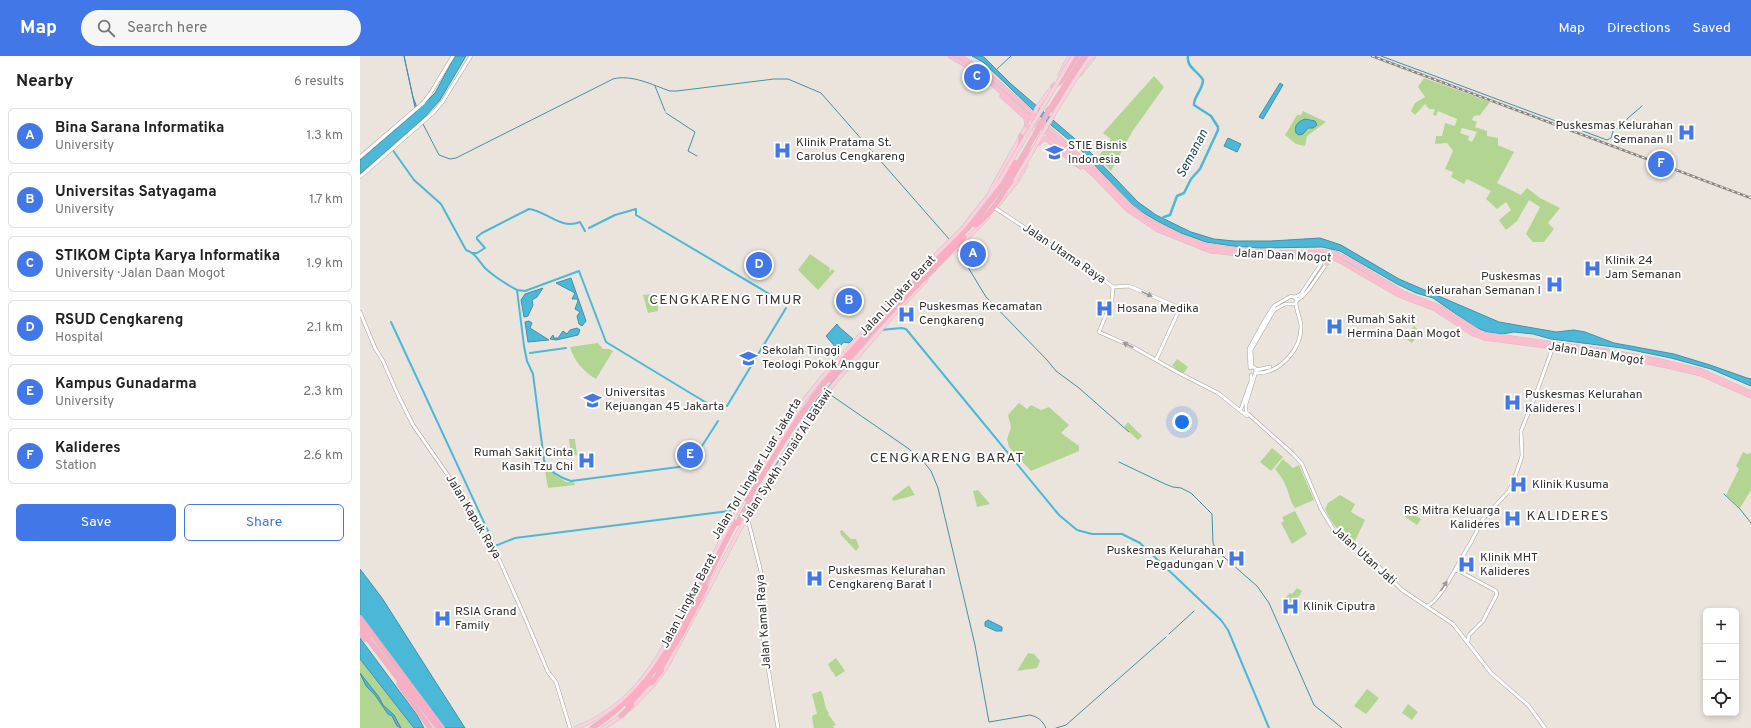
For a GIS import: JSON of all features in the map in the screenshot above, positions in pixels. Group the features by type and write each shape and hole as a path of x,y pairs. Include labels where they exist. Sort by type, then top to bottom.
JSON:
{"highway":[{"name":"Jalan Daan Mogot","path":"950,56 973,69 1012,102 1033,117"},
{"name":"Jalan Daan Mogot","path":"960,56 990,75 1033,117 1097,172 1127,204 1160,229"},
{"path":"1055,86 1061,81 1077,56"},
{"name":"Jalan Tol Lingkar Luar Jakarta","path":"598,728 621,712 638,696 667,658 701,599 718,557 746,500 795,427 824,388 872,332 954,245 992,202 1012,172 1052,99 1081,56"},
{"path":"1048,110 1055,108 1086,56"},
{"name":"Jalan Tol Lingkar Luar Jakarta","path":"954,245 976,225 994,203 1048,112 1086,56"},
{"path":"996,87 1007,102 1026,118 1026,128"},
{"path":"1064,91 1064,100"},
{"path":"1007,102 1012,102"},
{"name":"Jalan Daan Mogot","path":"1047,129 1128,210 1160,229 1204,250 1292,257 1329,252 1338,254 1402,296 1435,309 1473,334 1562,350 1609,353 1701,374 1751,396"},
{"path":"961,237 961,235 984,208 1004,179 1019,150 1021,136"},
{"path":"976,225 992,209 1024,160 1042,139 1047,139 1076,164 1086,168"},
{"name":"Jalan Daan Mogot","path":"1321,254 1336,258 1368,274"},
{"path":"1326,264 1332,259 1336,258"},
{"name":"Jalan Daan Mogot","path":"1485,337 1573,346 1702,371 1751,392"},
{"path":"1551,348 1573,346"},
{"name":"Jalan Tol Lingkar Luar Jakarta","path":"592,728 621,712 657,667 679,633 718,557"},
{"path":"675,635 686,609 703,579 712,567"},
{"path":"620,703 634,692 647,677 675,635 706,580"},
{"path":"360,618 442,728"},
{"path":"360,624 438,728"},
{"path":"360,628 435,728"},
{"path":"360,632 417,708 429,728"}],"main road":[{"path":"360,157 416,109 430,94 453,56"},
{"path":"360,177 422,123 443,101 471,56"},
{"path":"1033,117 1040,104 1055,86 1070,56"},
{"name":"Jalan Lingkar Barat","path":"576,728 592,722 620,703 649,672 736,513 746,500 788,426 815,386 911,279 954,245 999,182 1074,56"},
{"path":"1000,202 1015,180 1076,76 1091,56"},
{"path":"1047,129 1079,76 1094,56"},
{"path":"1040,104 1048,110 1057,112"},
{"path":"1026,128 1036,130 1039,134 1038,144"},
{"name":"Jalan Lingkar Barat","path":"990,193 1026,128"},
{"name":"Jalan Syekh Junaid Al Batawi","path":"603,728 646,693 666,668 747,516 827,392 954,245 980,227 1019,178 1038,144"},
{"name":"Jalan Utama Raya","path":"995,208 1113,287 1112,300 1099,332"},
{"path":"1253,383 1254,373 1251,367 1248,350 1274,306 1293,296 1295,302 1300,321 1300,336 1293,351 1283,364 1260,373 1254,373 1248,372 1251,367 1251,351 1276,308 1295,302 1303,296 1318,273 1326,264 1321,254"},
{"path":"1318,273 1322,262 1321,254"},
{"path":"1113,287 1129,286 1180,308 1157,360"},
{"path":"1289,298 1289,303"},
{"name":"Jalan Kapuk Raya","path":"360,312 375,348 383,361 413,425 463,497 494,548 525,615 548,672 557,684 570,728"},
{"name":"Jalan Utan Jati","path":"1099,332 1126,344 1191,380 1218,392 1240,408 1295,456 1304,467 1321,509 1335,532 1367,556 1402,590 1453,624 1491,673 1534,712 1545,728"},
{"path":"1427,606 1434,602 1458,566 1482,521 1512,483 1522,456 1521,431 1536,394 1551,348"},
{"path":"1254,373 1283,364"},
{"path":"1240,408 1254,373"},
{"path":"1253,383 1260,373"},
{"name":"Jalan Utan Jati","path":"1253,383 1246,404 1246,411 1289,452"},
{"path":"746,500 743,507 749,509 764,490"},
{"path":"734,541 743,518 736,513"},
{"name":"Jalan Kamal Raya","path":"747,516 761,572 763,638 778,728"},
{"path":"734,518 739,517 741,522"},
{"path":"1458,566 1459,569 1495,595 1481,620 1469,635 1468,643"},
{"path":"1455,570 1467,575"},
{"path":"1434,602 1433,606 1435,611"},
{"path":"1463,636 1469,635"},
{"path":"592,722 592,728"},
{"path":"583,725 588,728"}],"green space":[{"path":"1154,76 1164,87 1132,132 1111,171 1098,157 1111,139 1103,133"},
{"path":"1424,78 1490,102 1480,115 1474,116 1472,120 1477,122 1475,127 1487,131 1487,136 1498,138 1498,145 1514,152 1497,183 1521,195 1527,188 1540,198 1560,208 1548,223 1554,229 1544,242 1533,242 1526,234 1540,207 1529,200 1517,221 1506,230 1499,220 1511,210 1506,202 1497,209 1486,199 1491,191 1467,179 1464,184 1451,177 1453,172 1445,169 1453,151 1447,143 1435,144 1436,136 1442,136 1445,123 1455,126 1457,119 1438,111 1436,116 1433,115 1435,109 1429,109 1425,104 1415,115 1411,111 1415,103 1425,97 1418,87","holes":["1462,128 1477,132 1472,142 1468,140 1469,136 1460,133"]},
{"path":"1303,111 1326,122 1307,136 1305,146 1296,144 1285,135 1297,115 1301,115"},
{"path":"810,254 830,268 829,273 832,269 835,271 818,290 798,270"},
{"path":"657,294 658,311 648,313 643,295"},
{"path":"1414,326 1420,331 1412,343 1405,338"},
{"path":"598,343 603,349 613,351 596,379 580,366 570,347"},
{"path":"1177,359 1188,367 1183,374 1172,366"},
{"path":"1019,403 1027,409 1031,405 1041,410 1049,407 1069,425 1061,433 1079,446 1079,451 1031,471 1009,447 1007,439 1011,427 1008,415"},
{"path":"1128,422 1142,436 1138,440 1124,427"},
{"path":"569,439 575,439 577,455 571,456"},
{"path":"1272,448 1283,457 1271,471 1260,462"},
{"path":"1743,452 1747,454 1751,453 1751,490 1740,508 1726,495 1739,469 1736,466"},
{"path":"1283,459 1293,468 1299,465 1314,500 1295,508 1285,484 1275,469"},
{"path":"548,470 566,482 574,482 575,485 548,488 545,471"},
{"path":"909,485 915,495 893,501 892,498"},
{"path":"978,490 990,504 977,507 973,491"},
{"path":"1340,495 1355,504 1351,512 1365,520 1355,541 1337,528 1325,509 1328,503"},
{"path":"1295,511 1307,534 1292,544 1281,523 1284,521 1282,517"},
{"path":"1409,511 1421,519 1417,525 1405,517"},
{"path":"842,530 851,539 856,539 859,547 856,551 841,535 840,531"},
{"path":"1297,588 1302,591 1298,598 1295,596 1297,598 1295,602 1293,600 1285,608 1282,601 1290,593 1292,594"},
{"path":"1028,653 1034,654 1040,661 1037,668 1017,671"},
{"path":"836,658 845,671 836,677 828,664"},
{"path":"360,659 414,728 360,728"},
{"path":"1367,689 1379,698 1366,714 1354,706"},
{"path":"821,691 829,713 828,714 836,725 833,726 834,728 814,728 812,718 813,715 817,714 812,694"},
{"path":"1408,704 1418,712 1412,720 1402,713"}],"water":[{"path":"404,56 413,97 418,110 435,93 455,56 466,56 440,100 423,119 360,174 360,160 416,112"},
{"path":"972,56 982,56 985,58 1010,83 1089,151 1138,202 1156,215 1191,232 1214,239 1234,241 1271,241 1320,238 1341,245 1399,279 1499,322 1556,332 1574,330 1585,332 1614,343 1674,354 1751,379 1751,386 1711,369 1671,358 1622,348 1551,339 1533,334 1514,332 1502,334 1487,332 1475,327 1433,298 1416,293 1397,284 1340,251 1322,247 1260,248 1233,246 1206,242 1181,233 1137,209 1080,149 1034,111 983,62"},
{"path":"1280,83 1283,85 1263,119 1259,117"},
{"path":"1305,119 1315,121 1317,125 1313,128 1308,128 1303,134 1299,135 1296,133 1295,128 1300,121"},
{"path":"1228,138 1241,144 1237,152 1224,146"},
{"path":"571,278 586,321 582,326 579,324 577,316 580,312 575,309 578,301 577,299 572,299 575,293 556,283"},
{"path":"543,288 537,297 532,300 533,305 528,316 524,317 521,300 525,294"},
{"path":"529,321 532,323 530,328 549,340 528,342 525,322"},
{"path":"837,324 853,339 849,343 844,342 837,349 826,336"},
{"path":"577,328 580,330 578,335 556,340 550,339 553,335 554,338 558,338 563,331 567,334 570,330"},
{"path":"360,569 382,598 465,728 445,728 360,618"},
{"path":"988,620 1002,627 1002,631 996,631 985,626 985,622"},
{"path":"360,638 417,715 424,728 414,728 360,659"},
{"path":"360,673 379,697 383,705 394,715 401,728 397,726 392,716 388,714 375,695 366,686"}],"waterway":[{"path":"997,69 1011,56"},
{"name":"Semanan","path":"1161,220 1170,215 1177,196 1184,193 1191,179 1200,169 1218,130 1218,127 1211,116 1194,105 1195,98 1202,87 1203,80 1189,63 1188,56"},
{"path":"1381,56 1607,140 1611,138 1614,128 1621,129 1627,119 1642,106"},
{"path":"423,124 439,155 450,159 456,158 613,79 635,79 670,91 774,79 788,79 821,93 949,239"},
{"path":"655,86 665,111"},
{"path":"666,113 695,132 688,151 697,156"},
{"path":"392,149 414,180 441,204 466,250 475,255 493,275 517,290 524,346 527,361 533,374 544,460 545,464 551,470 559,476 571,481 686,466 693,460 718,421"},
{"path":"473,253 477,253 485,248 477,239 477,237 482,233 529,209 536,210 566,224 580,222 585,231"},
{"path":"589,228 615,215 636,209 636,215 783,302"},
{"path":"957,249 986,297 1056,371 1079,388 1129,432"},
{"path":"517,290 525,291 579,271 606,342 715,408"},
{"path":"727,406 786,308"},
{"path":"391,322 495,546 515,538 729,511 738,506"},
{"path":"881,330 906,329 1059,515 1077,530 1092,534 1122,534 1140,543 1221,620 1228,630 1269,728"},
{"path":"530,353 566,348"},
{"path":"743,499 753,502 817,400 855,358"},
{"path":"828,393 909,449 923,461 931,471 938,488 975,645 989,722 1030,715 1040,719 1046,728"},
{"path":"1119,462 1165,484 1181,488 1191,493 1212,514 1213,543 1217,551 1257,586 1269,603 1314,705 1342,728"},
{"path":"1724,494 1740,509 1751,523"},
{"path":"1169,634 1194,611"},
{"path":"1056,728 1066,725 1166,637"}],"railway":[{"path":"1372,56 1751,198"}],"place":[{"name":"STIKOM Cipta Karya Informatika","path":"977,77"},
{"name":"Puskesmas Kelurahan Semanan II","path":"1686,133"},
{"name":"Klinik Pratama St. Carolus Cengkareng","path":"783,150"},
{"name":"STIE Bisnis Indonesia","path":"1055,153"},
{"name":"Kalideres","path":"1661,164"},
{"name":"Bina Sarana Informatika","path":"973,254"},
{"name":"RSUD Cengkareng","path":"759,265"},
{"name":"Klinik 24 Jam Semanan","path":"1592,268"},
{"name":"Puskesmas Kelurahan Semanan I","path":"1554,284"},
{"name":"Universitas Satyagama","path":"849,301"},
{"name":"Hosana Medika","path":"1104,309"},
{"name":"Puskesmas Kecamatan Cengkareng","path":"906,314"},
{"name":"Rumah Sakit Hermina Daan Mogot","path":"1334,327"},
{"name":"Sekolah Tinggi Teologi Pokok Anggur","path":"749,358"},
{"name":"Universitas Kejuangan 45 Jakarta","path":"592,400"},
{"name":"Puskesmas Kelurahan Kalideres I","path":"1512,402"},
{"name":"Kampus Gunadarma","path":"690,455"},
{"name":"Rumah Sakit Cinta Kasih Tzu Chi","path":"586,460"},
{"name":"Klinik Kusuma","path":"1519,485"},
{"name":"RS Mitra Keluarga Kalideres","path":"1513,518"},
{"name":"Puskesmas Kelurahan Pegadungan V","path":"1237,558"},
{"name":"Klinik MHT Kalideres","path":"1467,565"},
{"name":"Puskesmas Kelurahan Cengkareng Barat I","path":"815,578"},
{"name":"Klinik Ciputra","path":"1290,607"},
{"name":"RSIA Grand Family","path":"442,619"}],"district":[{"name":"CENGKARENG TIMUR","path":"726,300"},
{"name":"CENGKARENG BARAT","path":"947,458"},
{"name":"KALIDERES","path":"1568,516"}]}
